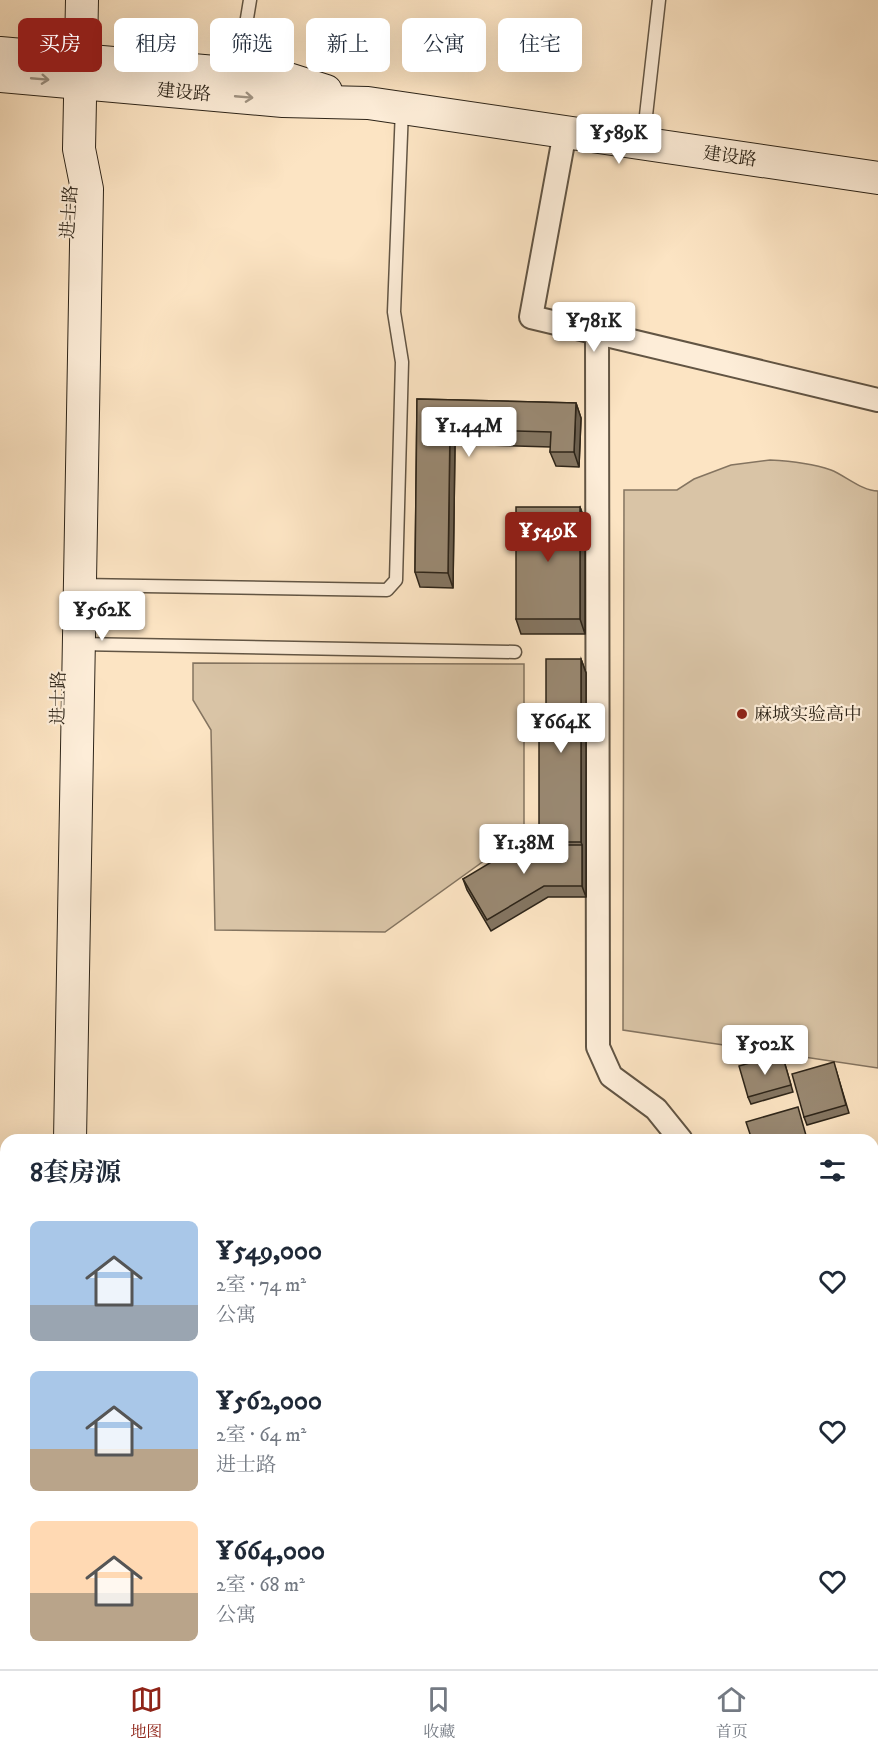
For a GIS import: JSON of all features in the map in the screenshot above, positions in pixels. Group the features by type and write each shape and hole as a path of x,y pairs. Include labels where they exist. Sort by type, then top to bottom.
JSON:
{"main road":[{"name":"进士路","path":"82,0 82,18"},
{"name":"建设路","path":"0,53 18,57"},
{"name":"进士路","path":"70,1134 87,189 79,149 81,72"},
{"name":"建设路","path":"81,72 282,100 368,103 878,178"},
{"name":"建设路","path":"0,76 81,72 238,74 285,78 368,103"},
{"name":"进士路","path":"50,1134 68,189 79,149"}],"street":[{"path":"565,132 531,317 878,400"},
{"path":"597,332 598,1047 611,1076 657,1109 677,1134"}],"lane":[{"path":"238,74 250,0"},
{"path":"642,143 659,0"},
{"path":"79,585 387,590 396,580 402,362 394,312 402,108"},
{"path":"78,644 515,652"}],"shaded area":[{"name":"麻城实验高中","path":"770,460 823,468 866,489 878,491 878,1068 623,1030 624,490 677,490 694,479 731,465"},
{"path":"193,663 524,664 524,832 385,932 215,930 211,730 193,700"}],"building":[{"path":"417,399 576,403 574,452 550,452 551,432 450,429 448,573 415,572"},
{"path":"516,507 580,507 580,619 516,619"},
{"path":"546,659 581,659 581,842 539,842 539,715 546,715"},
{"path":"520,845 582,845 582,886 544,886 487,920 463,879"},
{"path":"782,1054 791,1085 748,1097 739,1066"},
{"path":"834,1062 846,1105 804,1117 792,1074"},
{"path":"798,1107 806,1134 750,1134 746,1122"}],"place":[{"name":"麻城实验高中","path":"742,714"}]}
